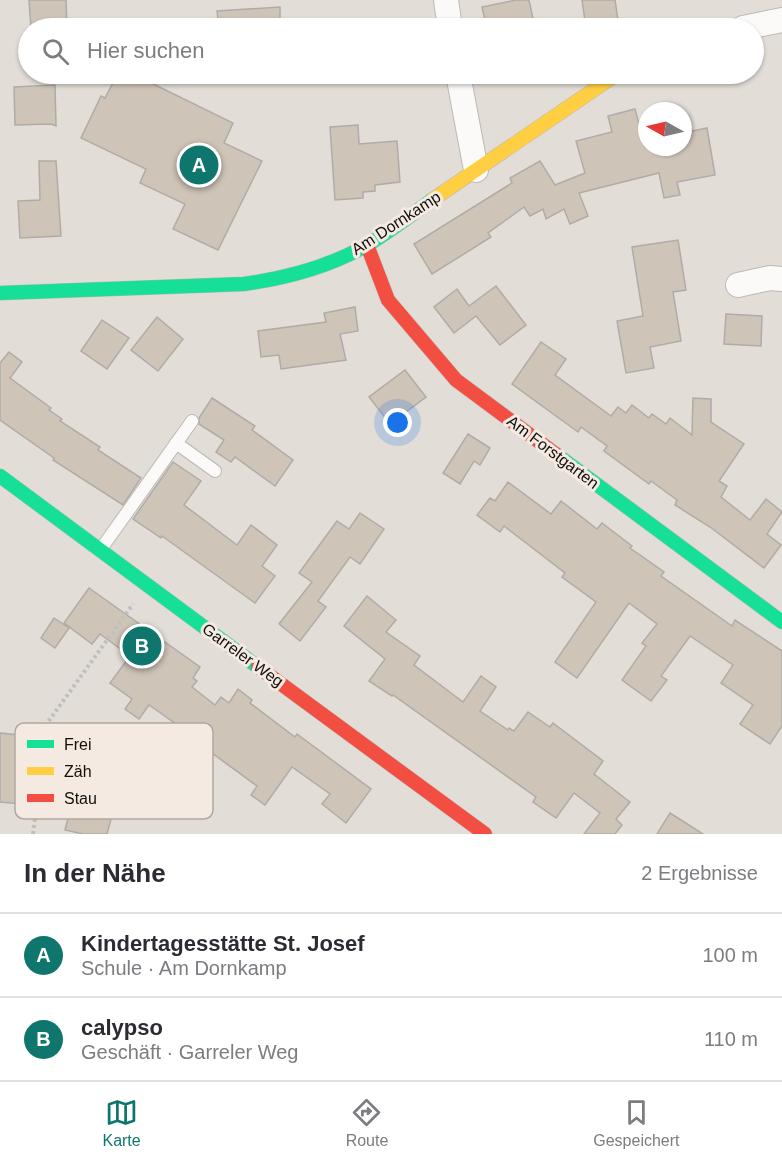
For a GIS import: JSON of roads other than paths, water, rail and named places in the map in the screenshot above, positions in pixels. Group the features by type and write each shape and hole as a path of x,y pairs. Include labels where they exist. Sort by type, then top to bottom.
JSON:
{"street":[{"path":"446,0 449,18"},
{"path":"764,24 782,20"},
{"path":"460,84 476,170"},
{"name":"Am Dornkamp","path":"0,293 244,284 284,278 331,263 367,245 602,84"},
{"name":"Am Forstgarten","path":"367,245 388,300 456,380 782,622"},
{"path":"738,285 770,278 782,279"},
{"name":"Garreler Weg","path":"0,476 485,834"}],"lane":[{"path":"100,550 192,421"},
{"path":"176,443 215,471"}],"place":[{"name":"Kindertagesstätte St. Josef","path":"199,165"},
{"name":"calypso","path":"142,646"}]}
